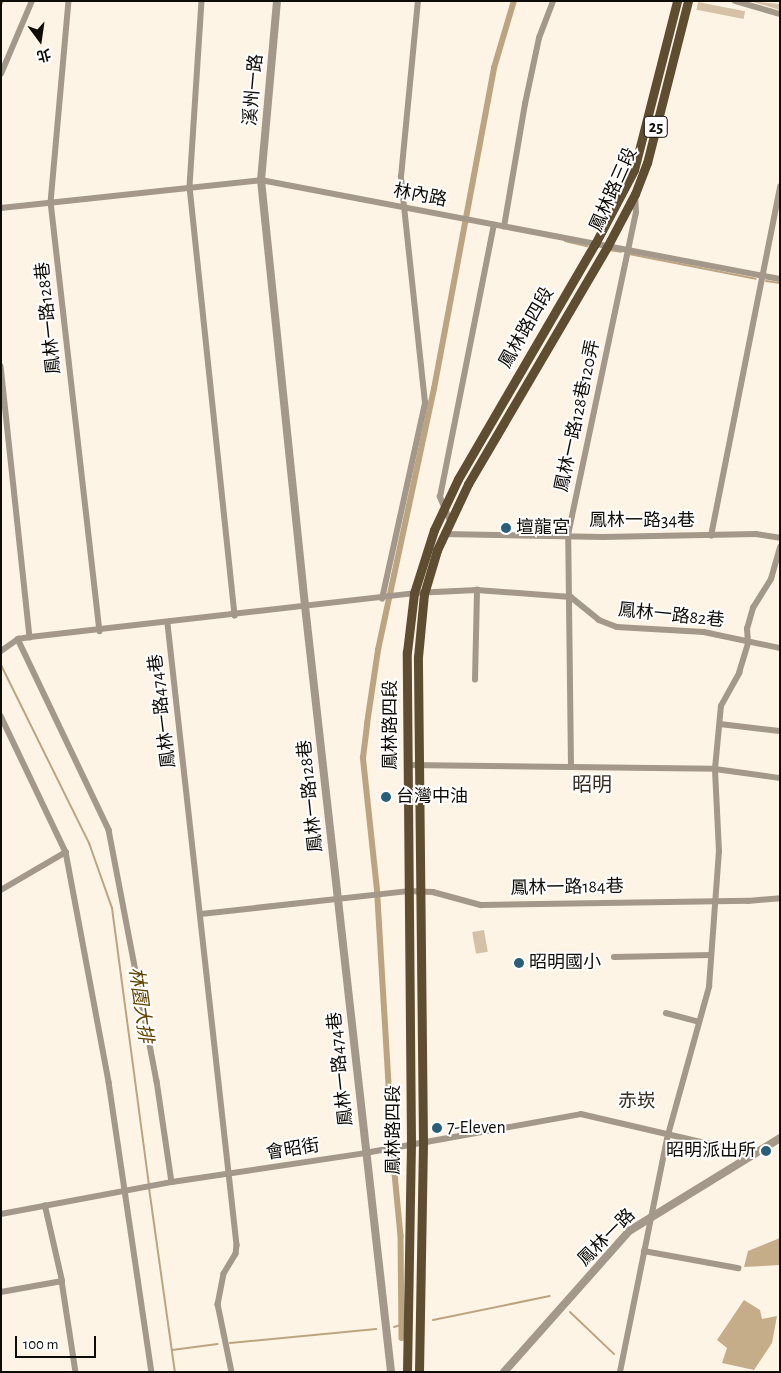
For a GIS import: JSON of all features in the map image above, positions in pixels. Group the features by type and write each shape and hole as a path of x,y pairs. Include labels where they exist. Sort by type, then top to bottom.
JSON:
{"main road":[{"name":"鳳林路三段","path":"595,244 634,170 677,1"},
{"name":"鳳林路三段","path":"607,247 635,194 647,163 688,1"},
{"name":"鳳林路四段","path":"407,1372 410,1143 407,652 414,593 443,509 595,244"},
{"name":"鳳林路四段","path":"419,1372 423,1143 418,653 424,594 444,534 468,484 607,247"}],"street":[{"path":"1,74 32,1"},
{"name":"鳳林一路128巷","path":"69,1 52,202 100,631"},
{"path":"202,1 190,187 235,616"},
{"name":"溪州一路","path":"261,180 277,1"},
{"path":"384,599 424,403 406,208 401,177 418,1"},
{"path":"504,227 525,104 539,38 553,1"},
{"path":"736,1 780,14"},
{"name":"鳳林一路128巷","path":"261,180 305,606 338,900"},
{"name":"林內路","path":"1,208 261,180 457,219 780,279"},
{"path":"711,536 780,188"},
{"name":"鳳林一路128巷120弄","path":"571,766 571,597 568,535 626,250 636,213 635,194"},
{"path":"450,521 443,509 440,497 494,225"},
{"path":"1,366 30,637"},
{"name":"鳳林一路34巷","path":"444,534 711,536 756,534 780,538"},
{"path":"620,1372 668,1135 708,987 719,852 715,769 722,706 739,673 748,643 747,629 753,608 771,579 780,547"},
{"path":"475,680 477,590"},
{"path":"1,651 16,640 30,637 168,624 305,606 384,599 414,593 477,590 571,597"},
{"name":"鳳林一路82巷","path":"571,597 599,620 617,627 704,632 748,643 780,648"},
{"name":"鳳林一路474巷","path":"168,624 201,914 236,1254 224,1274 218,1304 232,1372"},
{"path":"16,640 108,830 157,1082 170,1182"},
{"path":"1,716 66,852 127,1190 152,1372"},
{"path":"720,724 780,731"},
{"path":"407,765 715,769 780,778"},
{"path":"1,890 66,852"},
{"path":"201,914 338,900 408,890 420,891"},
{"name":"鳳林一路184巷","path":"420,891 482,905 716,902 780,898"},
{"name":"鳳林一路474巷","path":"338,900 391,1372"},
{"path":"614,957 711,956"},
{"path":"666,1013 699,1022"},
{"name":"會昭街","path":"127,1190 170,1182 229,1176 580,1114 668,1135"},
{"path":"668,1135 753,1154"},
{"name":"鳳林一路","path":"504,1372 629,1231 651,1215 780,1138"},
{"path":"1,1214 127,1190"},
{"path":"45,1206 62,1281 76,1372"},
{"path":"644,1251 738,1268"},
{"path":"1,1292 62,1281"}],"shaded area":[{"path":"750,1 780,4 780,10"},
{"path":"698,2 745,11 744,19 696,10"},
{"path":"484,930 488,952 476,954 472,932"},
{"path":"780,1238 780,1265 744,1267 748,1251"},
{"path":"744,1300 760,1310 762,1319 777,1316 772,1343 754,1370 722,1363 727,1348 717,1340"}],"waterway":[{"name":"林園大排","path":"1,5 3,1"},
{"path":"392,1143 377,890 363,758 378,650 434,389 494,68 514,1"},
{"path":"565,241 587,246"},
{"path":"609,250 621,252"},
{"path":"629,254 756,279"},
{"path":"766,281 780,283"},
{"name":"林園大排","path":"1,665 89,843 112,908 149,1184"},
{"path":"393,1153 401,1236 402,1338"},
{"name":"林園大排","path":"149,1188 175,1372"},
{"path":"433,1320 550,1296"},
{"path":"570,1312 614,1354"},
{"path":"394,1327 401,1325"},
{"path":"230,1343 376,1329"},
{"path":"172,1350 218,1344"}],"place":[{"name":"壇龍宮","path":"506,528"},
{"name":"台灣中油","path":"386,797"},
{"name":"昭明國小","path":"519,963"},
{"name":"7-Eleven","path":"437,1128"},
{"name":"昭明派出所","path":"766,1151"}],"district":[{"name":"昭明","path":"592,785"},
{"name":"赤崁","path":"637,1102"}]}
